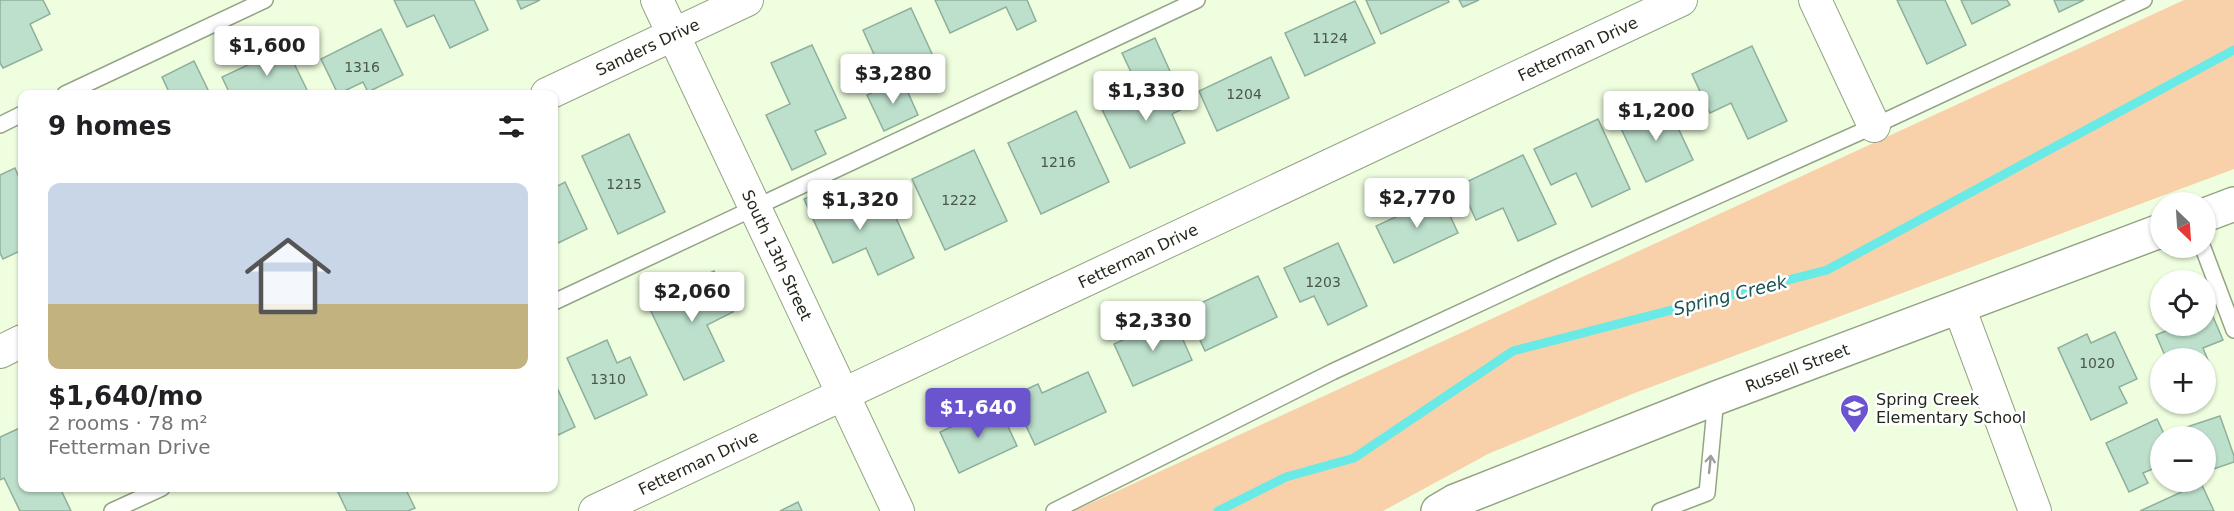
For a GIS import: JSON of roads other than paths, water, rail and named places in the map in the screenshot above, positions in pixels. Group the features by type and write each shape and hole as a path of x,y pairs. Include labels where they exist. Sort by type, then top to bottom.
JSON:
{"main road":[{"path":"2216,210 2234,204"},
{"name":"Russell Street","path":"1438,511 1455,501 1716,398 2150,235"}],"street":[{"name":"South 13th Street","path":"657,0 898,511"},
{"name":"Sanders Drive","path":"556,90 747,0"},
{"name":"Fetterman Drive","path":"595,511 1681,0"},
{"path":"1815,0 1874,126"},
{"path":"1959,307 2035,511"},
{"path":"0,352 18,343"}],"lane":[{"path":"74,90 265,0"},
{"path":"558,300 1197,0"},
{"path":"1054,511 1343,367 1569,262 1874,126 2144,0"},
{"path":"0,125 18,116"},
{"path":"2207,258 2234,330"},
{"path":"1660,511 1707,493 1716,398"},
{"path":"112,511 153,492"}],"waterway":[{"name":"Spring Creek","path":"1218,511 1286,477 1354,458 1513,351 1827,270 2234,50"}],"place":[{"name":"Spring Creek Elementary School","path":"1855,434"}]}
